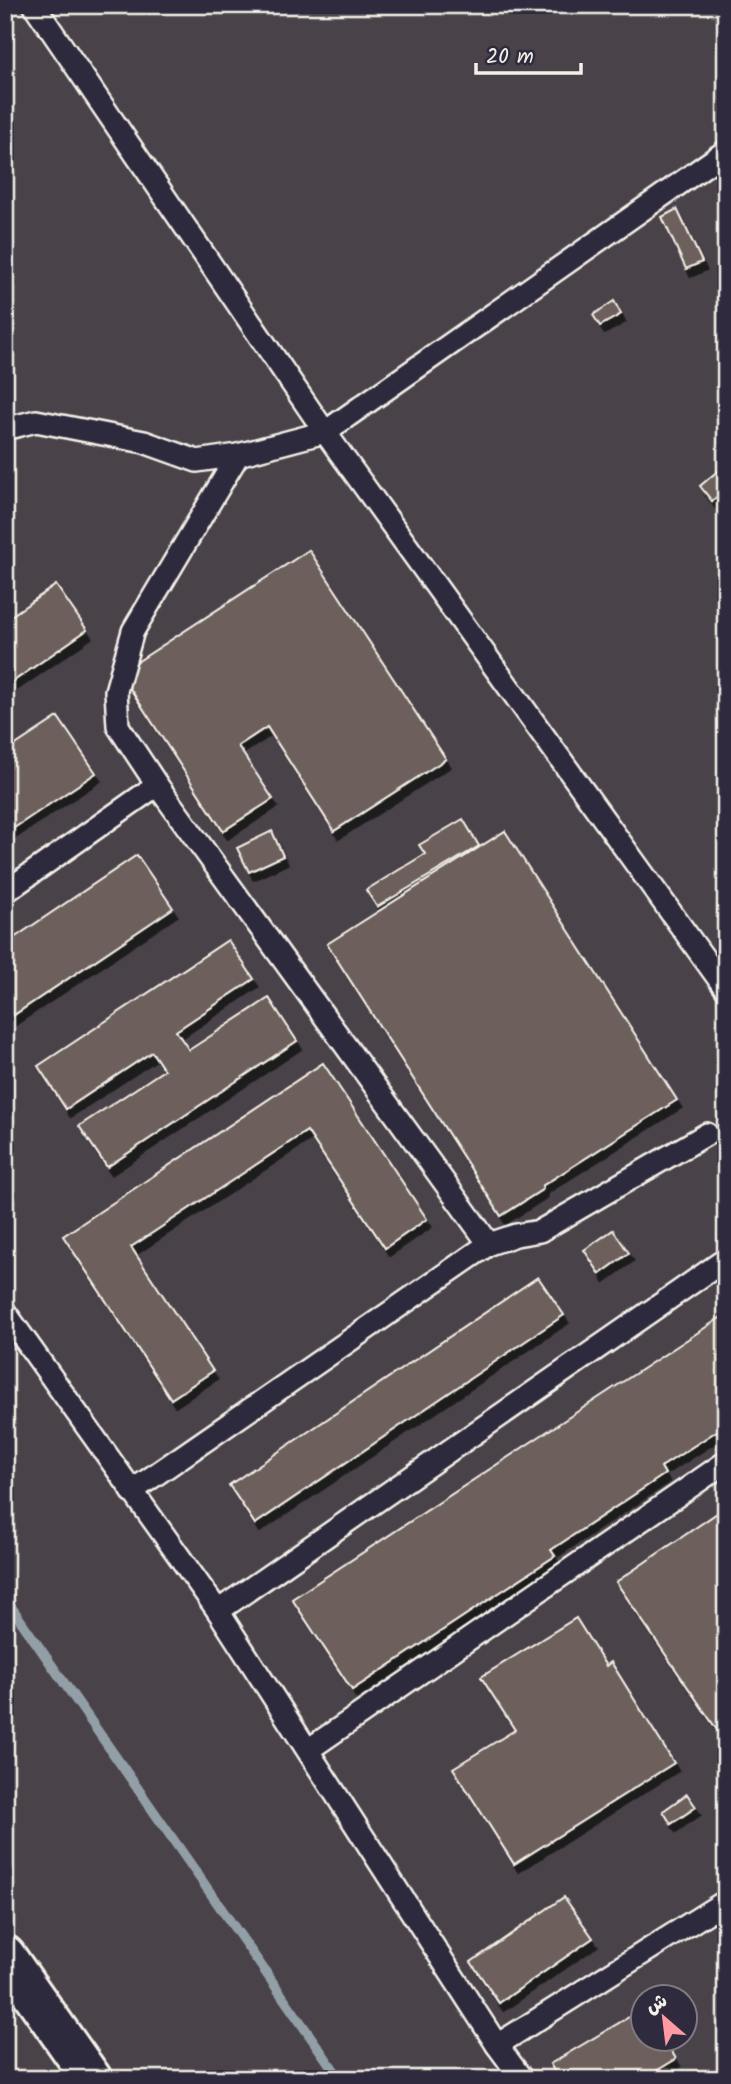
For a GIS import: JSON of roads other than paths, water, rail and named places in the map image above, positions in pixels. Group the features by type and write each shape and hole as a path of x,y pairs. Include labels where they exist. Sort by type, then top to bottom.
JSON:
{"street":[{"path":"5,1955 92,2079"}],"lane":[{"path":"34,5 325,432 726,989"},
{"path":"5,429 36,421 144,442 197,461 238,455 325,432 726,150"},
{"path":"238,455 133,631 116,691 118,726 489,1244"},
{"path":"5,892 158,785"},
{"path":"132,1490 489,1244 540,1231 707,1134"},
{"path":"218,1611 726,1259"},
{"path":"5,1312 218,1611 522,2079"},
{"path":"307,1750 726,1462"},
{"path":"498,2045 726,1900"}],"waterway":[{"path":"5,1598 340,2079"}]}
